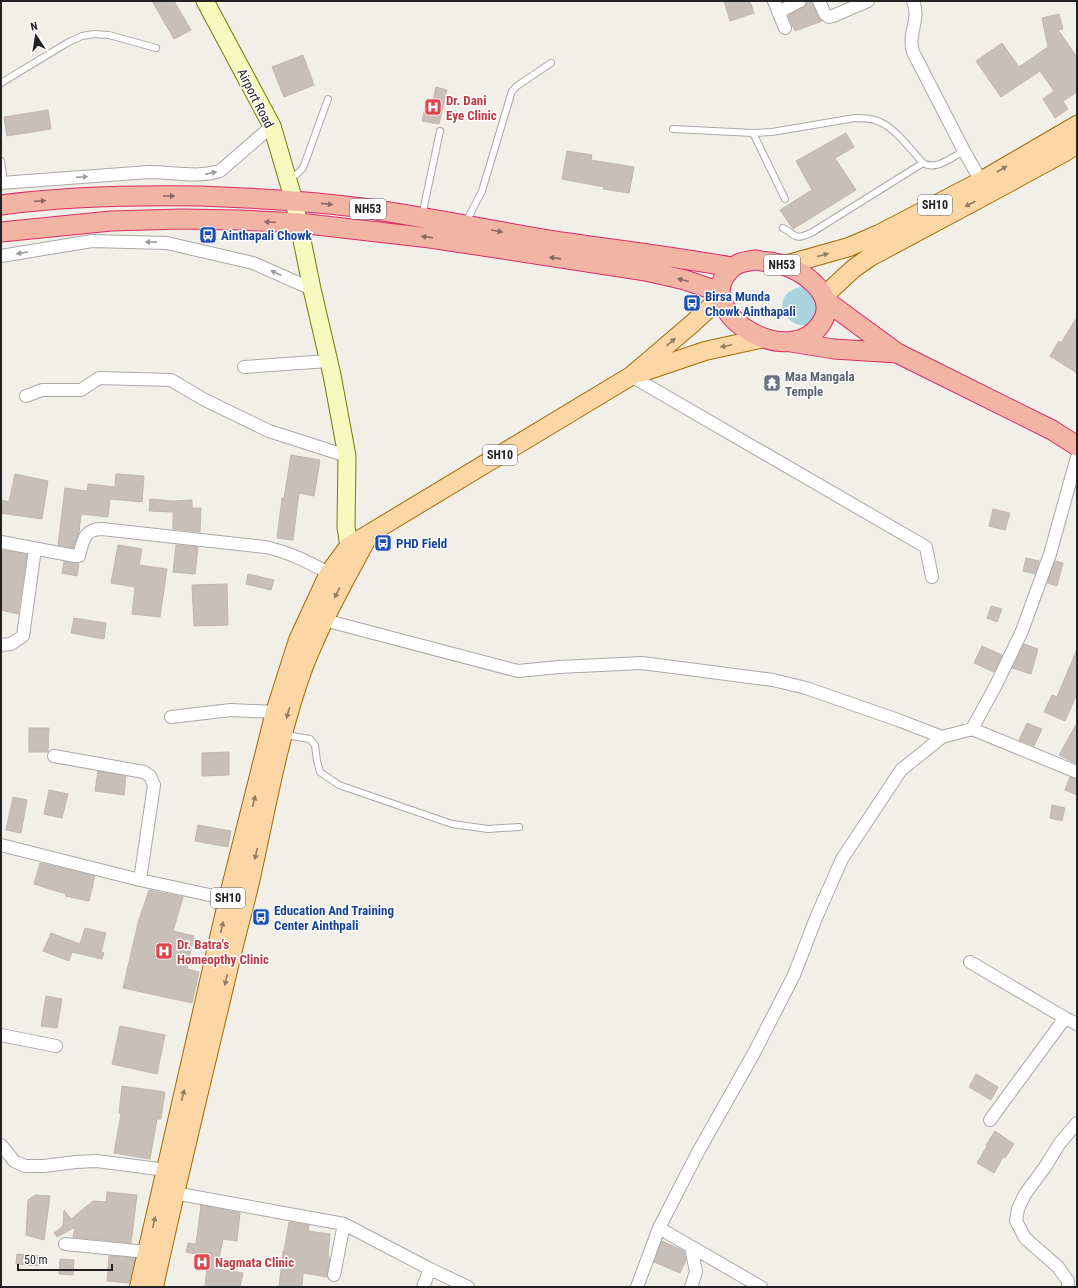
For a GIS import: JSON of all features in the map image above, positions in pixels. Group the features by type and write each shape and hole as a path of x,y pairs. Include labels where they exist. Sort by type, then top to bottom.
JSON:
{"highway":[{"name":"NH53","path":"1,205 30,201 113,195 250,197 369,209 549,240 732,266 746,261 756,260 775,263 800,273 822,292 825,298 827,311 822,322 812,334 800,340 790,342"},
{"name":"NH53","path":"1,232 111,221 181,219 299,223 430,238 646,271 685,280 721,294 726,308 734,318 750,332 764,338 778,342 790,342 834,349 897,353"},
{"path":"721,294 723,279 732,266"},
{"name":"NH53","path":"825,298 897,353 1045,427 1077,446"}],"main road":[{"name":"Airport Road","path":"205,1 272,126 294,201 347,456 346,527 353,565"},
{"name":"SH10","path":"785,266 849,247 879,234 981,181 1077,125"},
{"name":"SH10","path":"825,298 853,269 864,261 1065,152 1077,144"},
{"name":"SH10","path":"154,1287 275,712 298,640 329,573 349,546 631,376 694,323 721,294"},
{"name":"SH10","path":"631,376 705,351 764,338"},
{"name":"SH10","path":"140,1287 166,1170 236,902 288,713 305,665 324,620 343,581 370,534"}],"street":[{"path":"785,28 776,6 800,1"},
{"path":"819,1 825,14 829,16 833,16 868,1"},
{"path":"913,1 916,14 916,22 911,35 913,52 981,181"},
{"path":"3,183 149,172 200,175 211,173 220,171 272,126"},
{"path":"1,256 92,241 167,243 253,263 312,289"},
{"path":"244,366 328,361"},
{"path":"631,376 926,547 932,577"},
{"path":"26,396 42,390 81,390 99,378 171,380 204,400 269,431 347,456"},
{"path":"972,729 996,685 1022,631 1050,554 1077,457"},
{"path":"1,542 79,556 85,536 95,529 102,529 272,548 302,558 329,573"},
{"path":"1,644 11,644 22,636 35,549"},
{"path":"324,620 518,671 559,667 642,663 773,680 806,688 942,737"},
{"path":"171,717 231,710 275,712"},
{"path":"637,1287 659,1228 698,1152 754,1053 794,975 816,918 842,859 901,770 942,737 972,729 1077,772"},
{"path":"54,756 144,772 150,776 154,785 140,880"},
{"path":"1,845 140,880 236,902"},
{"path":"970,962 1077,1024"},
{"path":"990,1120 1065,1018"},
{"path":"1,1035 56,1046"},
{"path":"1068,1287 1068,1281 1058,1267 1025,1238 1016,1222 1018,1209 1025,1194 1045,1167 1060,1143 1077,1123"},
{"path":"1,1145 14,1161 25,1166 44,1166 97,1160 166,1170"},
{"path":"174,1193 344,1224 468,1287"},
{"path":"334,1275 344,1224"},
{"path":"659,1228 761,1287"},
{"path":"65,1244 147,1252"},
{"path":"691,1247 696,1272 691,1287"},
{"path":"423,1287 430,1269"}],"lane":[{"path":"1,84 67,43 82,36 94,34 109,35 156,48"},
{"path":"464,225 472,213 482,191 512,91 517,86 552,63"},
{"path":"288,179 297,174 303,168 328,99"},
{"path":"673,129 753,133 772,132 855,118 867,118 880,122 890,128 923,163 928,166 939,164 964,151"},
{"path":"421,218 440,131"},
{"path":"753,133 785,199"},
{"path":"1,161 3,183"},
{"path":"783,228 792,236 797,237 811,233 923,163"},
{"path":"283,735 310,739 315,745 320,772 339,785 452,824 488,829 519,827"}],"water":[{"path":"800,287 806,287 821,305 812,322 805,325 797,324 790,320 785,314 783,306 784,299 789,292"}],"building":[{"path":"152,1 174,1 191,30 174,39"},
{"path":"724,1 750,1 754,13 730,21"},
{"path":"807,1 812,1 818,17 822,21 795,31 788,16 804,7"},
{"path":"1059,14 1063,29 1058,30 1077,57 1077,92 1063,101 1068,109 1055,118 1043,99 1054,91 1040,71 1001,97 976,61 1002,43 1019,67 1048,47 1042,18"},
{"path":"303,55 314,85 284,97 272,67"},
{"path":"436,87 447,90 439,124 422,121 427,99 433,100"},
{"path":"48,110 51,129 7,136 4,117"},
{"path":"846,133 854,147 835,158 856,190 793,229 780,210 812,190 796,161"},
{"path":"567,151 592,155 591,160 634,167 629,193 603,189 604,187 562,179"},
{"path":"1077,317 1077,373 1050,356 1059,341 1061,343"},
{"path":"291,455 320,460 314,496 299,493 293,540 277,538 282,498 284,498"},
{"path":"15,474 48,481 42,519 1,513 1,500 9,502"},
{"path":"116,474 144,476 142,502 110,499 108,517 81,514 79,533 73,548 58,545 65,488 87,491 88,484 115,487"},
{"path":"150,499 173,501 192,500 192,508 201,508 200,532 173,529 173,512 149,511"},
{"path":"993,509 1010,513 1005,530 989,526"},
{"path":"118,545 142,549 139,565 167,569 160,617 132,614 135,587 111,583"},
{"path":"176,545 198,547 195,574 173,572"},
{"path":"1,550 27,554 18,614 1,610"},
{"path":"1026,558 1039,561 1035,574 1023,571"},
{"path":"64,561 79,564 77,576 62,573"},
{"path":"1055,561 1063,563 1057,586 1047,583"},
{"path":"248,574 274,580 271,590 246,584"},
{"path":"227,584 228,625 194,626 192,585"},
{"path":"991,606 1002,609 997,622 987,618"},
{"path":"74,618 106,623 104,639 71,633"},
{"path":"1024,644 1038,649 1031,674 1012,668"},
{"path":"982,646 1002,655 994,672 974,663"},
{"path":"1077,649 1077,694 1065,721 1044,712 1052,695 1057,697"},
{"path":"1027,723 1042,729 1034,746 1019,740"},
{"path":"1077,723 1077,764 1059,755"},
{"path":"29,728 49,728 48,752 29,752"},
{"path":"229,752 229,775 202,776 202,753"},
{"path":"98,771 126,776 124,795 95,791"},
{"path":"1070,777 1077,779 1077,795 1065,790"},
{"path":"49,790 68,794 62,818 44,814"},
{"path":"13,797 27,800 21,833 6,830"},
{"path":"1052,805 1065,808 1062,821 1050,818"},
{"path":"198,825 231,831 228,847 195,841"},
{"path":"40,863 95,876 89,901 65,896 66,894 34,884"},
{"path":"149,890 183,897 173,931 194,936 187,969 199,972 192,1003 123,988 138,923"},
{"path":"85,928 106,933 101,952 104,953 102,959 72,952 69,961 43,951 51,933 80,944"},
{"path":"46,996 62,999 57,1028 41,1026"},
{"path":"120,1026 165,1035 157,1074 112,1064"},
{"path":"976,1074 998,1087 991,1100 969,1087"},
{"path":"122,1086 165,1092 161,1119 157,1119 150,1159 114,1153 121,1114 119,1113"},
{"path":"995,1131 1014,1144 1005,1158 1003,1157 994,1173 977,1163"},
{"path":"107,1192 137,1195 131,1243 73,1237 75,1227 57,1237 54,1233 63,1226 64,1210 71,1219 93,1201 106,1202"},
{"path":"35,1195 50,1196 44,1240 26,1235 28,1200"},
{"path":"201,1205 240,1213 237,1241 223,1239 217,1269 243,1273 240,1287 205,1287 207,1266 194,1263 196,1254 186,1252 188,1243 196,1244"},
{"path":"289,1222 309,1225 308,1231 330,1234 328,1257 330,1257 327,1277 303,1273 302,1287 279,1287 283,1251"},
{"path":"662,1241 684,1251 686,1260 680,1273 654,1262"},
{"path":"17,1254 42,1256 40,1266 16,1264"},
{"path":"109,1256 135,1258 129,1283 107,1281"},
{"path":"60,1259 74,1260 73,1275 59,1274"}],"place":[{"name":"Dr. Dani Eye Clinic","path":"433,107"},
{"name":"Ainthapali Chowk","path":"208,235"},
{"name":"Birsa Munda Chowk Ainthapali","path":"692,303"},
{"name":"Maa Mangala Temple","path":"772,383"},
{"name":"PHD Field","path":"383,543"},
{"name":"Education And Training Center Ainthpali","path":"261,917"},
{"name":"Dr. Batra's Homeopthy Clinic","path":"164,951"},
{"name":"Nagmata Clinic","path":"202,1262"}]}
